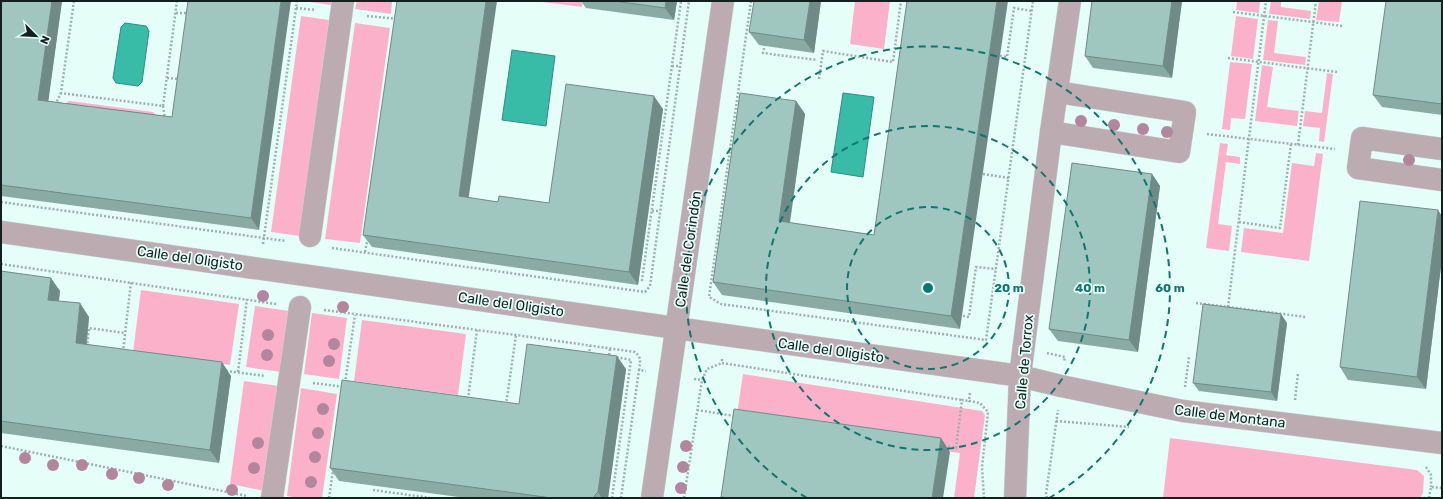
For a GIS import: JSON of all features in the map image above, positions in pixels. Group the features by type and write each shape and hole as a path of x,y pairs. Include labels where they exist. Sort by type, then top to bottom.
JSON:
{"street":[{"path":"310,236 343,1"},
{"name":"Calle del Corindón","path":"652,498 723,1"},
{"name":"Calle de Torrox","path":"1015,498 1020,376 1051,132 1070,1"},
{"path":"1051,132 1179,152 1185,112 1057,92"},
{"path":"1442,150 1362,138 1358,168 1442,180"},
{"name":"Calle del Oligisto","path":"1,232 1020,376"},
{"path":"272,498 300,307"},
{"name":"Calle de Montana","path":"1020,376 1183,411 1442,443"}],"path":[{"path":"54,107 61,92 74,1"},
{"path":"165,121 163,106 177,1"},
{"path":"260,268 297,1"},
{"path":"637,279 642,280 681,1"},
{"path":"330,247 644,292 650,286 689,1"},
{"path":"751,1 709,297 721,304 986,340 1034,1"},
{"path":"819,79 823,51 893,62 902,1"},
{"path":"1228,307 1266,1"},
{"path":"1298,145 1316,1"},
{"path":"1000,56 1007,57 1014,8 1032,11"},
{"path":"1233,12 1343,26"},
{"path":"176,13 189,14"},
{"path":"398,19 399,13"},
{"path":"765,44 763,53 817,60"},
{"path":"1228,58 1337,72"},
{"path":"672,66 680,66"},
{"path":"167,78 182,79"},
{"path":"61,92 163,106"},
{"path":"1222,136 1360,152"},
{"path":"1239,222 1280,228 1291,144"},
{"path":"983,174 1009,178"},
{"path":"723,196 727,197"},
{"path":"1,202 286,241"},
{"path":"652,211 660,211"},
{"path":"366,252 368,237"},
{"path":"1,264 355,315 516,335 635,352 641,360 621,498"},
{"path":"638,266 644,267"},
{"path":"963,316 968,317 976,267 996,269"},
{"path":"122,356 131,282"},
{"path":"238,372 247,299"},
{"path":"1196,303 1306,317"},
{"path":"343,394 355,315"},
{"path":"86,353 89,328 125,333"},
{"path":"468,403 477,330"},
{"path":"505,407 516,335"},
{"path":"588,360 590,346"},
{"path":"610,349 609,356 631,360 612,498"},
{"path":"1045,352 1065,357 1046,494 1047,498"},
{"path":"621,366 622,358"},
{"path":"684,498 702,380 707,369 722,363"},
{"path":"223,370 344,387"},
{"path":"639,370 702,380"},
{"path":"969,401 974,370"},
{"path":"940,445 956,448 962,400 980,402 988,412 982,467 984,498"},
{"path":"697,410 736,416"},
{"path":"1,446 250,496"},
{"path":"329,498 333,468"},
{"path":"1429,498 1431,487 1442,488"},
{"path":"373,490 431,498"}],"shaded area":[{"path":"302,1 331,1 331,5"},
{"path":"357,1 392,1 391,14 355,9"},
{"path":"534,1 583,1 582,7"},
{"path":"855,1 890,1 884,49 850,44"},
{"path":"1237,1 1260,1 1259,13 1236,10"},
{"path":"1271,1 1281,1 1281,7 1311,11 1310,19 1269,14"},
{"path":"1319,1 1342,1 1339,22 1316,20"},
{"path":"301,16 329,20 300,236 271,232"},
{"path":"1236,16 1258,19 1253,59 1231,56"},
{"path":"1268,20 1278,21 1274,53 1306,57 1305,65 1263,60"},
{"path":"125,23 146,26 149,31 142,82 138,86 116,83 113,78 121,27"},
{"path":"355,23 390,28 360,243 325,239"},
{"path":"512,50 555,56 546,126 502,120"},
{"path":"1230,62 1252,64 1245,119 1231,118 1230,130 1222,129"},
{"path":"1262,65 1273,67 1267,107 1299,111 1297,126 1255,121"},
{"path":"1327,73 1333,74 1324,142 1319,141 1320,128 1303,126 1305,111 1322,113"},
{"path":"843,93 874,97 863,177 831,172"},
{"path":"70,101 153,112 155,114 154,126 66,114 67,102"},
{"path":"1220,143 1228,144 1226,155 1240,157 1240,164 1226,162 1218,224 1232,226 1229,251 1206,248"},
{"path":"1316,153 1323,154 1309,261 1241,252 1244,228 1283,233 1292,163 1314,166"},
{"path":"141,290 239,304 230,365 133,352"},
{"path":"255,306 289,311 281,372 246,367"},
{"path":"312,313 347,318 339,379 304,374"},
{"path":"362,320 466,334 458,395 354,381"},
{"path":"743,374 982,411 985,415 974,498 954,498 960,453 736,421"},
{"path":"244,381 279,386 265,491 230,484"},
{"path":"301,388 337,394 322,498 298,498 287,496"},
{"path":"1170,438 1417,470 1424,476 1423,493 1420,498 1163,498"}],"building":[{"path":"2,1 52,1 38,100 172,117 188,1 281,1 251,218 1,185"},
{"path":"397,1 486,1 459,196 498,202 499,196 549,203 566,84 654,96 629,272 363,235"},
{"path":"614,1 666,1 665,8"},
{"path":"754,1 810,1 804,40 749,32"},
{"path":"907,1 997,1 951,316 713,282 740,93 796,101 779,221 874,235"},
{"path":"1092,1 1172,1 1163,66 1085,56"},
{"path":"1386,1 1442,1 1442,104 1373,95"},
{"path":"1072,163 1152,174 1129,340 1049,329"},
{"path":"1360,201 1438,210 1417,377 1340,367"},
{"path":"1,271 51,278 48,300 80,303 76,343 222,362 210,450 1,421"},
{"path":"1203,304 1281,314 1271,392 1193,383"},
{"path":"527,344 617,356 598,492 594,498 552,498 330,468 342,380 519,404"},
{"path":"734,409 941,438 932,498 721,497"}]}
